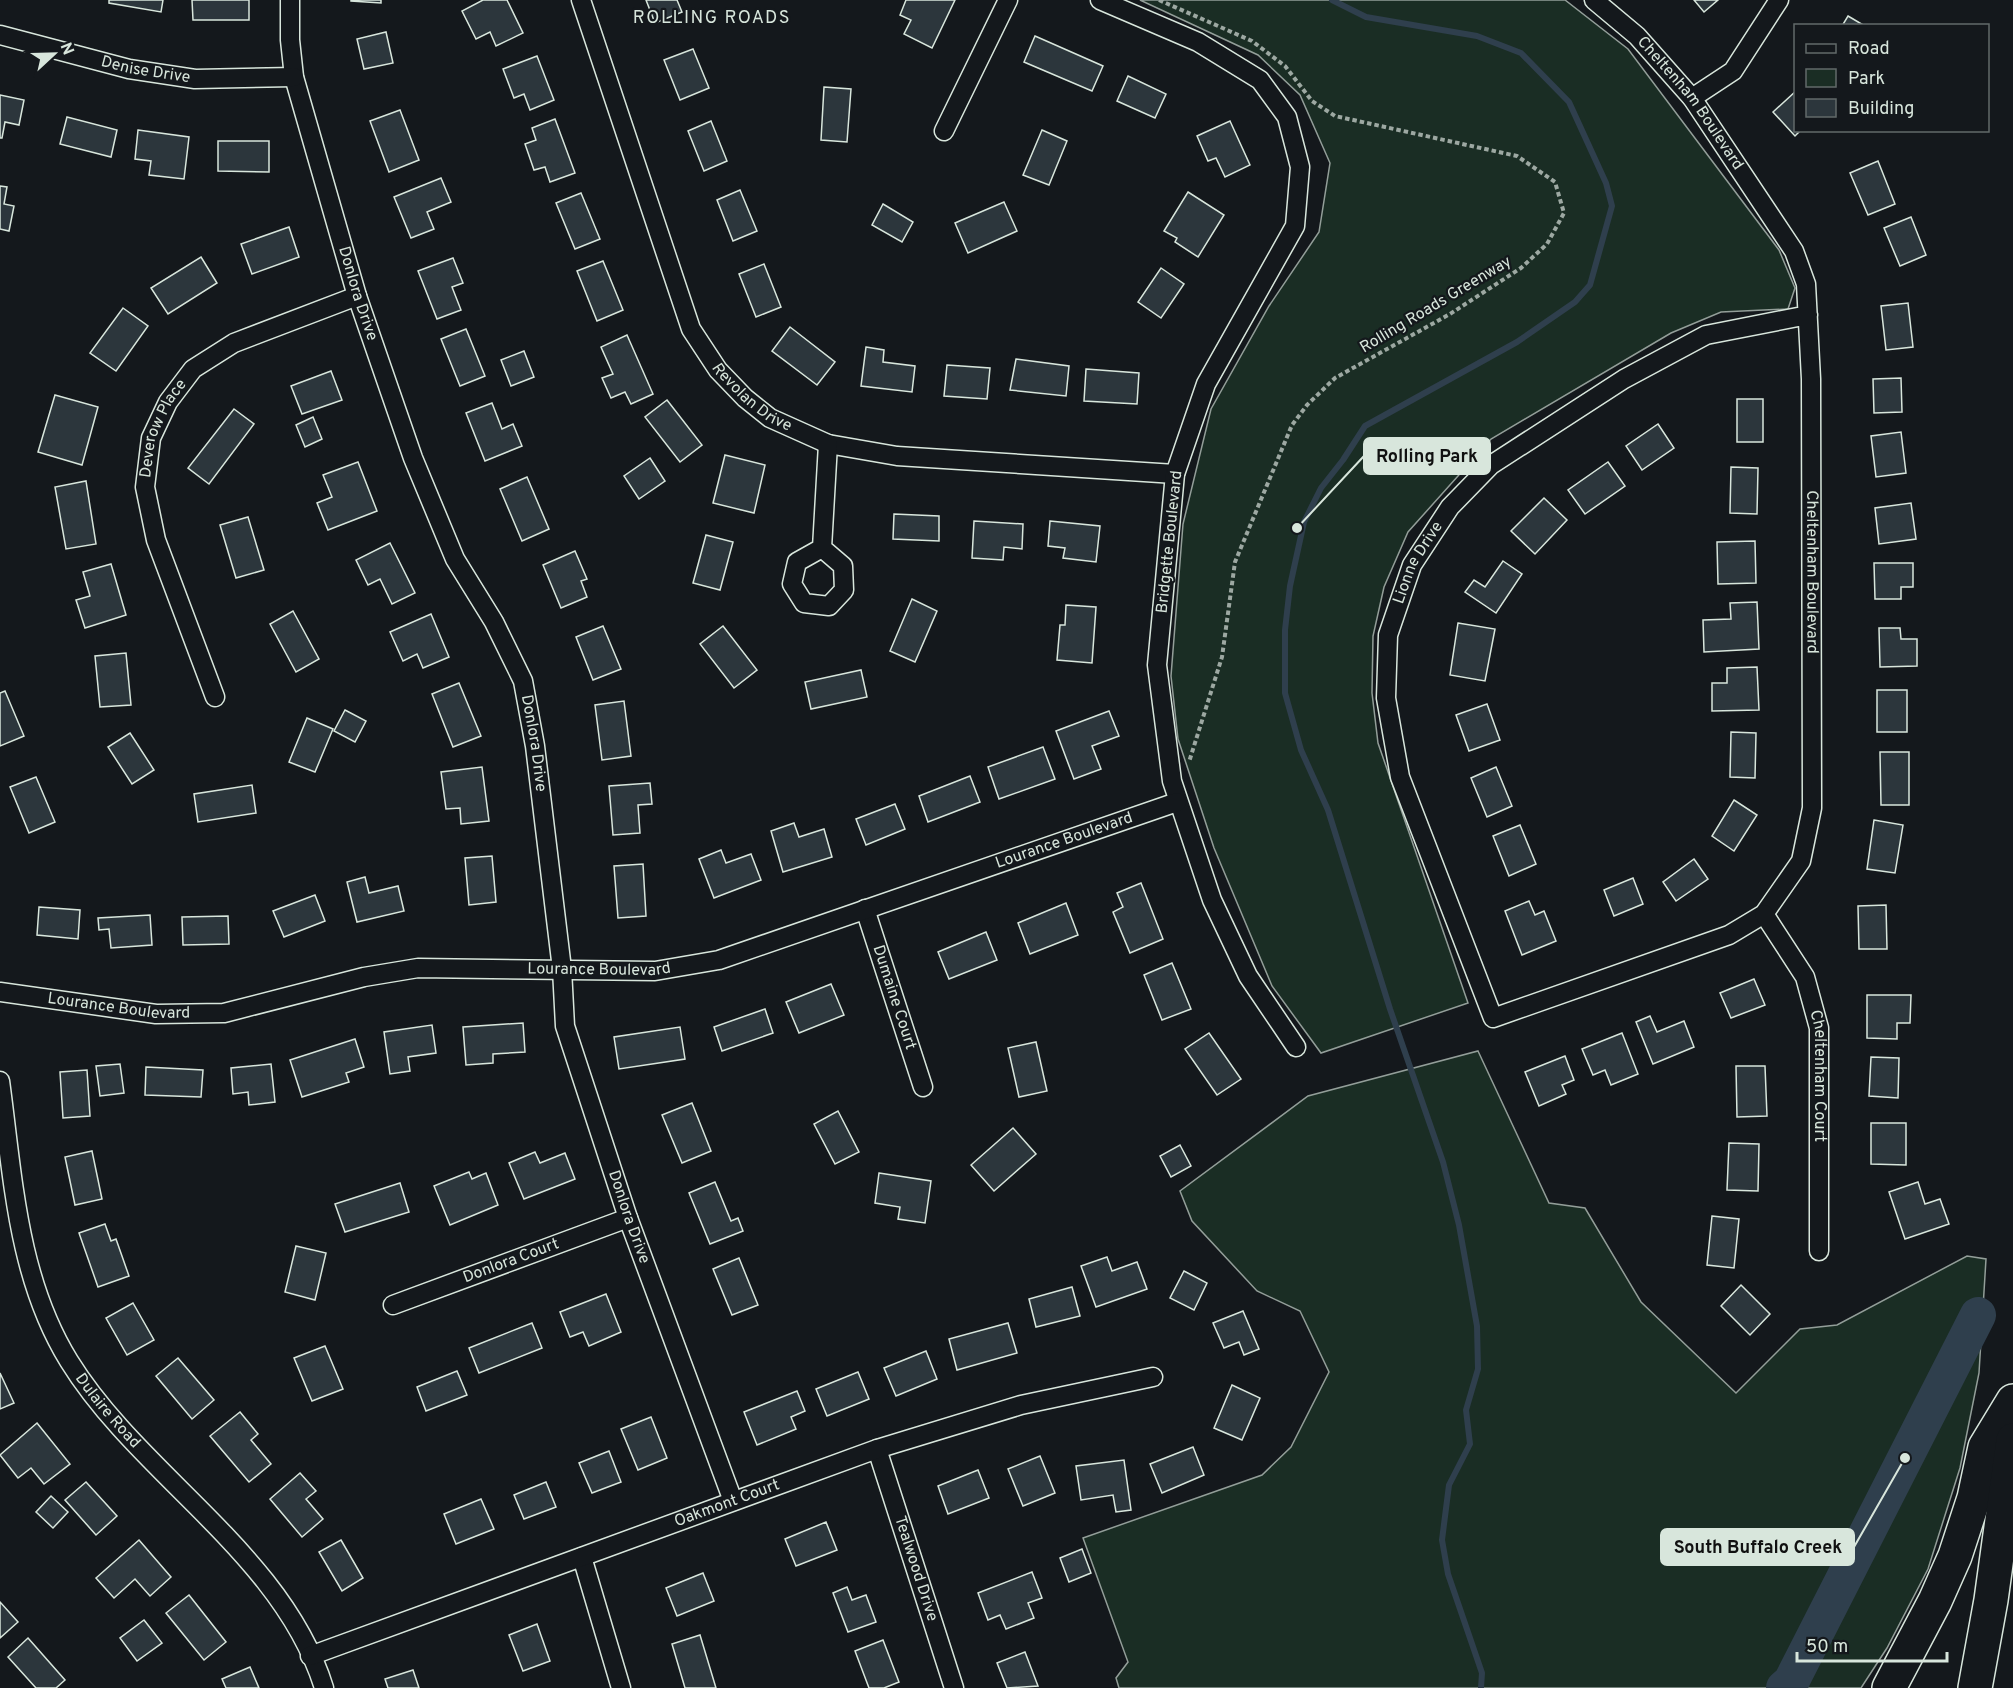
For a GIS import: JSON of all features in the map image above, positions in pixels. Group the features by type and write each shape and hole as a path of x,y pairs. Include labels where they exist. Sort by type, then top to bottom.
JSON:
{"highway":[{"path":"1889,1688 1935,1601 1955,1556 1974,1498 1985,1447 2013,1401"},
{"path":"1975,1688 1991,1600 2013,1440"}],"street":[{"name":"Donlora Drive","path":"290,0 290,40 294,77 357,296 412,458 455,559 494,622 523,681 535,746 562,969 565,1026 628,1218 733,1501"},
{"name":"Revolan Drive","path":"581,0 691,329 718,370 770,418 828,444 897,456 1175,474"},
{"path":"944,131 1008,0"},
{"name":"Bridgette Boulevard","path":"1100,0 1198,42 1260,80 1287,117 1300,167 1295,226 1206,384 1175,474 1157,665 1172,781 1177,802 1212,900 1248,976 1296,1047"},
{"name":"Cheltenham Boulevard","path":"1493,1018 1729,934 1764,914 1801,861 1812,808 1811,379 1806,284 1794,251 1692,98 1637,36 1594,0"},
{"path":"1692,98 1733,71 1779,0"},
{"name":"Denise Drive","path":"0,35 129,69 195,79 294,77"},
{"name":"Deverow Place","path":"215,697 156,540 145,487 151,438 168,402 193,369 234,344 357,296"},
{"name":"Lionne Drive","path":"1493,1018 1400,777 1388,710 1388,635 1412,564 1450,507 1491,465 1624,379 1706,335 1808,315"},
{"path":"822,548 828,444"},
{"name":"Lourance Boulevard","path":"0,992 156,1014 224,1013 364,977 418,968 655,971 719,960 1177,802"},
{"name":"Dumaine Court","path":"866,909 923,1087"},
{"name":"Cheltenham Court","path":"1764,914 1805,977 1819,1028 1819,1251"},
{"name":"Dulaire Road","path":"0,1081 24,1250 31,1277 56,1339 83,1382 109,1414 254,1570 284,1609 310,1656 324,1688"},
{"name":"Donlora Court","path":"393,1305 628,1218"},
{"name":"Oakmont Court","path":"310,1656 877,1449 1022,1405 1153,1377"},
{"name":"Tealwood Drive","path":"877,1449 954,1688"},
{"path":"582,1557 621,1688"}],"path":[{"name":"Rolling Roads Greenway","path":"1160,0 1252,41 1285,66 1312,100 1335,116 1517,156 1555,182 1564,213 1548,244 1521,268 1450,314 1335,378 1307,405 1292,425 1235,562 1222,657 1187,769 1172,781"}],"green space":[{"path":"1140,0 1565,0 1628,49 1779,250 1795,288 1788,309 1721,312 1671,333 1491,439 1408,532 1384,587 1373,636 1372,693 1378,743 1468,1003 1321,1053 1272,986 1214,848 1178,739 1171,676 1183,524 1211,409 1269,306 1319,232 1330,163 1300,95 1258,55"},
{"path":"1478,1051 1549,1203 1585,1208 1641,1302 1736,1393 1800,1329 1837,1325 1967,1256 1986,1259 1979,1373 1960,1468 1928,1569 1887,1648 1861,1688 1119,1688 1116,1678 1128,1662 1083,1538 1262,1475 1291,1447 1329,1372 1300,1311 1257,1291 1192,1221 1180,1191 1308,1096"}],"building":[{"path":"109,0 163,0 161,12 109,3"},
{"path":"192,0 249,0 249,20 193,20"},
{"path":"381,0 381,3 351,1"},
{"path":"483,0 507,0 523,33 496,46 490,32 476,39 462,11"},
{"path":"646,0 677,0 682,12 655,23"},
{"path":"906,0 955,0 932,48 904,34 911,20 900,15"},
{"path":"1694,0 1718,0 1704,12"},
{"path":"1848,16 1862,24 1843,24"},
{"path":"386,32 393,63 364,69 357,39"},
{"path":"1035,36 1103,66 1092,91 1024,62"},
{"path":"693,49 709,88 680,100 664,60"},
{"path":"537,56 554,100 530,110 524,94 514,98 503,69"},
{"path":"1128,76 1166,94 1155,118 1117,101"},
{"path":"824,87 851,89 847,142 821,140"},
{"path":"1794,93 1794,132 1799,132 1795,136 1773,112"},
{"path":"0,95 24,100 19,125 5,122 2,138 0,138"},
{"path":"400,110 419,160 389,172 370,121"},
{"path":"67,117 117,130 111,157 60,144"},
{"path":"555,119 575,173 550,182 545,167 534,170 525,144 536,140 532,128"},
{"path":"711,121 727,161 704,171 688,131"},
{"path":"1230,121 1250,165 1225,177 1216,158 1208,161 1197,136"},
{"path":"138,130 189,137 184,179 149,175 151,161 135,159"},
{"path":"1042,130 1067,141 1049,185 1023,175"},
{"path":"218,141 269,141 269,172 218,171"},
{"path":"1878,161 1895,204 1868,215 1850,173"},
{"path":"441,178 451,202 427,212 434,229 411,238 394,197"},
{"path":"0,186 7,187 4,204 14,206 9,231 0,229"},
{"path":"740,190 757,231 733,241 717,200"},
{"path":"1188,192 1224,215 1198,257 1175,242 1177,238 1164,231"},
{"path":"581,193 600,239 575,249 556,203"},
{"path":"1004,202 1017,231 968,253 955,223"},
{"path":"883,204 913,222 902,242 872,225"},
{"path":"1911,217 1926,255 1900,266 1884,228"},
{"path":"289,227 299,257 252,274 241,244"},
{"path":"201,257 217,283 168,314 151,288"},
{"path":"453,258 463,283 452,287 461,310 437,319 418,271"},
{"path":"603,261 623,310 597,321 577,271"},
{"path":"764,264 781,307 756,317 739,274"},
{"path":"1161,268 1184,284 1161,318 1138,302"},
{"path":"1908,303 1913,347 1886,350 1881,306"},
{"path":"123,308 148,326 116,371 90,353"},
{"path":"790,327 835,362 817,385 772,351"},
{"path":"466,329 485,376 460,386 441,339"},
{"path":"627,335 653,394 631,404 625,392 611,398 602,378 613,374 601,347"},
{"path":"866,347 884,350 883,362 915,366 912,392 861,386"},
{"path":"524,351 534,377 511,386 501,360"},
{"path":"1016,359 1069,366 1066,396 1010,390"},
{"path":"947,365 990,368 987,399 944,396"},
{"path":"1086,369 1139,373 1137,404 1084,401"},
{"path":"331,371 342,400 302,414 291,386"},
{"path":"1901,378 1902,412 1874,413 1873,379"},
{"path":"55,395 98,407 82,465 38,452"},
{"path":"1737,399 1763,399 1763,442 1737,442"},
{"path":"667,400 702,445 680,462 645,417"},
{"path":"492,403 502,429 513,424 522,446 485,461 466,413"},
{"path":"234,409 254,424 209,484 188,468"},
{"path":"313,417 322,439 305,447 296,425"},
{"path":"1658,424 1674,448 1642,470 1626,446"},
{"path":"1901,432 1906,473 1876,477 1871,436"},
{"path":"725,455 765,465 754,513 713,503"},
{"path":"650,458 665,481 639,499 624,476"},
{"path":"358,462 377,511 328,530 317,503 332,497 323,475"},
{"path":"1608,462 1625,486 1585,514 1568,490"},
{"path":"1731,467 1758,468 1757,514 1730,513"},
{"path":"527,477 549,529 522,541 500,489"},
{"path":"86,481 96,544 66,549 55,487"},
{"path":"1544,498 1567,520 1535,554 1511,531"},
{"path":"1911,503 1916,539 1879,544 1875,508"},
{"path":"894,514 939,516 939,541 893,539"},
{"path":"248,517 264,570 236,578 220,525"},
{"path":"974,521 1023,524 1022,549 1004,547 1003,560 972,558"},
{"path":"1050,521 1100,526 1096,562 1063,558 1065,548 1048,546"},
{"path":"706,535 733,542 720,590 693,583"},
{"path":"1755,541 1756,583 1718,584 1717,542"},
{"path":"390,543 415,593 392,604 380,579 368,585 356,560"},
{"path":"575,551 587,579 581,581 587,597 561,608 543,565"},
{"path":"1503,561 1522,574 1496,613 1465,592 1474,580 1485,587"},
{"path":"1874,563 1913,563 1913,587 1901,587 1901,599 1875,599"},
{"path":"111,564 126,615 85,628 76,600 90,596 83,572"},
{"path":"912,599 937,611 915,662 890,651"},
{"path":"1757,602 1759,649 1704,652 1703,620 1731,619 1730,603"},
{"path":"1066,605 1096,607 1092,663 1057,660 1060,625 1065,625"},
{"path":"293,611 319,659 296,672 270,624"},
{"path":"431,614 449,657 423,668 417,654 403,661 390,632"},
{"path":"1458,623 1495,629 1485,681 1450,675"},
{"path":"603,626 621,669 593,680 576,637"},
{"path":"723,626 757,670 734,688 700,644"},
{"path":"1879,628 1900,628 1901,639 1917,639 1917,666 1880,667"},
{"path":"126,653 131,705 100,707 95,656"},
{"path":"1757,667 1759,710 1712,711 1712,683 1727,683 1727,668"},
{"path":"861,670 867,697 811,709 805,682"},
{"path":"459,683 481,736 453,747 432,694"},
{"path":"1877,690 1907,690 1907,732 1877,732"},
{"path":"5,691 24,736 0,746 0,693"},
{"path":"624,701 631,756 602,760 595,705"},
{"path":"1487,704 1500,740 1469,751 1456,715"},
{"path":"345,710 366,721 355,742 334,731"},
{"path":"1109,711 1119,736 1092,746 1101,769 1074,779 1056,731"},
{"path":"307,718 333,729 315,772 289,762"},
{"path":"1731,732 1756,733 1755,778 1730,777"},
{"path":"130,733 154,770 132,784 108,747"},
{"path":"1043,747 1055,779 999,799 988,767"},
{"path":"1880,752 1909,752 1909,805 1881,805"},
{"path":"482,767 489,821 461,824 460,808 446,809 441,772"},
{"path":"1496,767 1512,806 1487,817 1471,778"},
{"path":"970,776 980,802 928,822 919,796"},
{"path":"36,777 55,822 29,833 10,787"},
{"path":"650,783 652,804 638,805 640,833 613,835 609,786"},
{"path":"252,785 256,813 198,822 194,794"},
{"path":"1734,800 1757,815 1734,851 1712,836"},
{"path":"895,804 905,829 866,845 856,819"},
{"path":"1874,820 1903,825 1895,873 1867,869"},
{"path":"794,823 799,837 824,829 832,857 783,872 771,831"},
{"path":"1520,825 1536,864 1509,876 1493,836"},
{"path":"721,850 726,863 751,854 761,880 714,898 699,859"},
{"path":"492,856 496,902 469,905 465,858"},
{"path":"1694,859 1708,879 1676,901 1663,882"},
{"path":"643,864 646,916 618,918 614,866"},
{"path":"365,877 369,893 398,886 404,911 357,922 347,882"},
{"path":"1633,878 1643,904 1614,916 1604,890"},
{"path":"1141,883 1163,939 1130,953 1113,912 1123,907 1117,893"},
{"path":"315,895 325,921 284,937 273,911"},
{"path":"1529,901 1535,915 1544,911 1556,941 1522,955 1505,911"},
{"path":"1066,903 1078,935 1030,954 1018,923"},
{"path":"1886,905 1887,949 1859,949 1858,906"},
{"path":"39,907 80,910 78,939 37,935"},
{"path":"150,915 152,945 111,948 109,929 99,930 98,918"},
{"path":"228,916 229,944 183,945 182,917"},
{"path":"986,932 997,960 949,979 938,952"},
{"path":"1172,963 1191,1009 1162,1020 1144,975"},
{"path":"1754,979 1765,1005 1731,1018 1720,993"},
{"path":"831,984 844,1015 799,1033 786,1002"},
{"path":"1867,995 1911,995 1910,1023 1897,1023 1897,1039 1867,1038"},
{"path":"765,1009 773,1033 722,1051 714,1027"},
{"path":"1650,1016 1657,1032 1684,1021 1694,1047 1653,1064 1636,1022"},
{"path":"523,1023 525,1052 493,1054 493,1063 466,1065 463,1027"},
{"path":"432,1025 436,1053 408,1057 410,1071 390,1074 384,1032"},
{"path":"680,1027 685,1059 619,1069 614,1037"},
{"path":"1209,1033 1241,1079 1217,1095 1185,1049"},
{"path":"1622,1033 1638,1074 1611,1085 1605,1070 1593,1075 1582,1049"},
{"path":"355,1039 364,1067 346,1073 349,1082 302,1097 290,1060"},
{"path":"1036,1042 1047,1091 1019,1097 1008,1048"},
{"path":"1565,1056 1574,1080 1562,1085 1566,1094 1539,1106 1525,1072"},
{"path":"1871,1057 1899,1058 1898,1098 1869,1096"},
{"path":"120,1064 124,1093 100,1096 96,1066"},
{"path":"271,1064 275,1102 249,1105 248,1092 233,1094 231,1068"},
{"path":"1736,1066 1765,1066 1767,1116 1737,1117"},
{"path":"146,1067 203,1070 201,1097 145,1095"},
{"path":"87,1070 90,1116 63,1118 60,1072"},
{"path":"692,1103 711,1151 682,1163 662,1115"},
{"path":"838,1111 859,1152 835,1164 814,1124"},
{"path":"1871,1123 1906,1123 1906,1165 1871,1164"},
{"path":"1013,1128 1036,1154 994,1191 971,1165"},
{"path":"1729,1143 1759,1144 1758,1191 1727,1190"},
{"path":"1180,1145 1191,1166 1171,1177 1160,1156"},
{"path":"92,1151 102,1199 75,1205 65,1157"},
{"path":"535,1152 540,1163 565,1153 575,1179 524,1199 509,1163"},
{"path":"469,1172 472,1179 486,1173 498,1205 450,1225 434,1186"},
{"path":"879,1173 931,1181 925,1223 898,1219 900,1207 875,1203"},
{"path":"715,1182 731,1221 738,1218 743,1231 710,1244 689,1193"},
{"path":"1918,1182 1925,1204 1940,1199 1949,1224 1905,1239 1889,1192"},
{"path":"400,1183 409,1212 345,1232 335,1204"},
{"path":"1712,1216 1739,1219 1734,1268 1707,1265"},
{"path":"105,1224 111,1241 116,1239 129,1276 98,1287 79,1233"},
{"path":"296,1246 326,1253 315,1300 285,1292"},
{"path":"1107,1257 1112,1271 1137,1262 1147,1289 1096,1307 1081,1266"},
{"path":"739,1258 758,1305 732,1315 713,1269"},
{"path":"1184,1271 1207,1283 1194,1310 1170,1298"},
{"path":"1741,1285 1770,1314 1750,1335 1721,1306"},
{"path":"1072,1287 1080,1316 1036,1327 1029,1299"},
{"path":"606,1294 621,1332 589,1346 583,1332 570,1337 560,1312"},
{"path":"133,1303 154,1340 127,1355 106,1318"},
{"path":"1243,1311 1259,1349 1244,1355 1239,1342 1224,1348 1213,1323"},
{"path":"532,1323 542,1348 479,1373 469,1348"},
{"path":"1008,1323 1017,1353 957,1370 949,1339"},
{"path":"325,1346 343,1389 312,1401 294,1358"},
{"path":"926,1351 937,1379 896,1396 884,1368"},
{"path":"178,1358 214,1400 192,1419 156,1376"},
{"path":"457,1371 467,1395 426,1411 417,1387"},
{"path":"858,1372 869,1399 827,1416 816,1389"},
{"path":"0,1373 14,1403 0,1409"},
{"path":"1232,1385 1260,1398 1242,1440 1214,1428"},
{"path":"797,1391 805,1411 791,1417 796,1429 757,1445 744,1412"},
{"path":"240,1412 258,1434 251,1440 271,1464 249,1482 210,1436"},
{"path":"651,1417 667,1458 638,1470 621,1429"},
{"path":"37,1423 70,1464 44,1484 31,1468 18,1478 0,1455"},
{"path":"1193,1447 1204,1475 1162,1493 1150,1464"},
{"path":"609,1451 621,1482 592,1493 579,1463"},
{"path":"1040,1456 1055,1493 1023,1506 1008,1469"},
{"path":"1124,1460 1131,1510 1116,1512 1113,1495 1081,1500 1076,1466"},
{"path":"978,1470 989,1498 948,1514 938,1486"},
{"path":"300,1473 316,1491 306,1499 323,1519 302,1537 270,1499"},
{"path":"86,1482 117,1516 96,1535 65,1500"},
{"path":"546,1482 556,1507 524,1519 514,1495"},
{"path":"51,1496 68,1512 53,1528 36,1512"},
{"path":"481,1499 494,1529 456,1544 444,1514"},
{"path":"826,1522 837,1550 796,1566 785,1539"},
{"path":"139,1540 171,1577 150,1596 135,1579 114,1598 96,1578"},
{"path":"341,1540 363,1578 342,1591 319,1552"},
{"path":"1082,1549 1091,1573 1069,1582 1060,1558"},
{"path":"1032,1572 1042,1598 1028,1603 1034,1618 1006,1629 1000,1615 988,1620 978,1593"},
{"path":"703,1573 714,1601 677,1616 666,1588"},
{"path":"847,1587 852,1600 866,1595 876,1622 848,1632 833,1593"},
{"path":"189,1595 226,1642 204,1660 166,1613"},
{"path":"0,1602 18,1622 0,1638"},
{"path":"144,1620 162,1643 137,1661 120,1638"},
{"path":"537,1624 550,1661 523,1671 509,1635"},
{"path":"700,1635 716,1688 685,1688 672,1644"},
{"path":"28,1638 65,1680 56,1688 36,1688 8,1657"},
{"path":"883,1640 899,1682 884,1688 869,1688 855,1651"},
{"path":"1025,1652 1038,1686 1007,1688 997,1663"},
{"path":"250,1667 259,1688 226,1688 222,1679"},
{"path":"413,1670 419,1688 388,1688 385,1679"}],"waterway":[{"path":"1332,0 1366,17 1477,36 1521,53 1569,102 1606,183 1612,206 1590,285 1575,302 1517,342 1365,426 1321,488 1304,522 1290,586 1285,630 1285,693 1301,750 1328,810 1390,1009 1443,1162 1459,1225 1477,1326 1478,1369 1466,1410 1470,1444 1449,1485 1442,1540 1448,1574 1482,1673 1481,1688"},
{"path":"1784,1688 1791,1682 1978,1315"}],"place":[{"name":"Rolling Park","path":"1297,528"},
{"name":"South Buffalo Creek","path":"1905,1458"}],"district":[{"name":"ROLLING ROADS","path":"712,18"}]}
